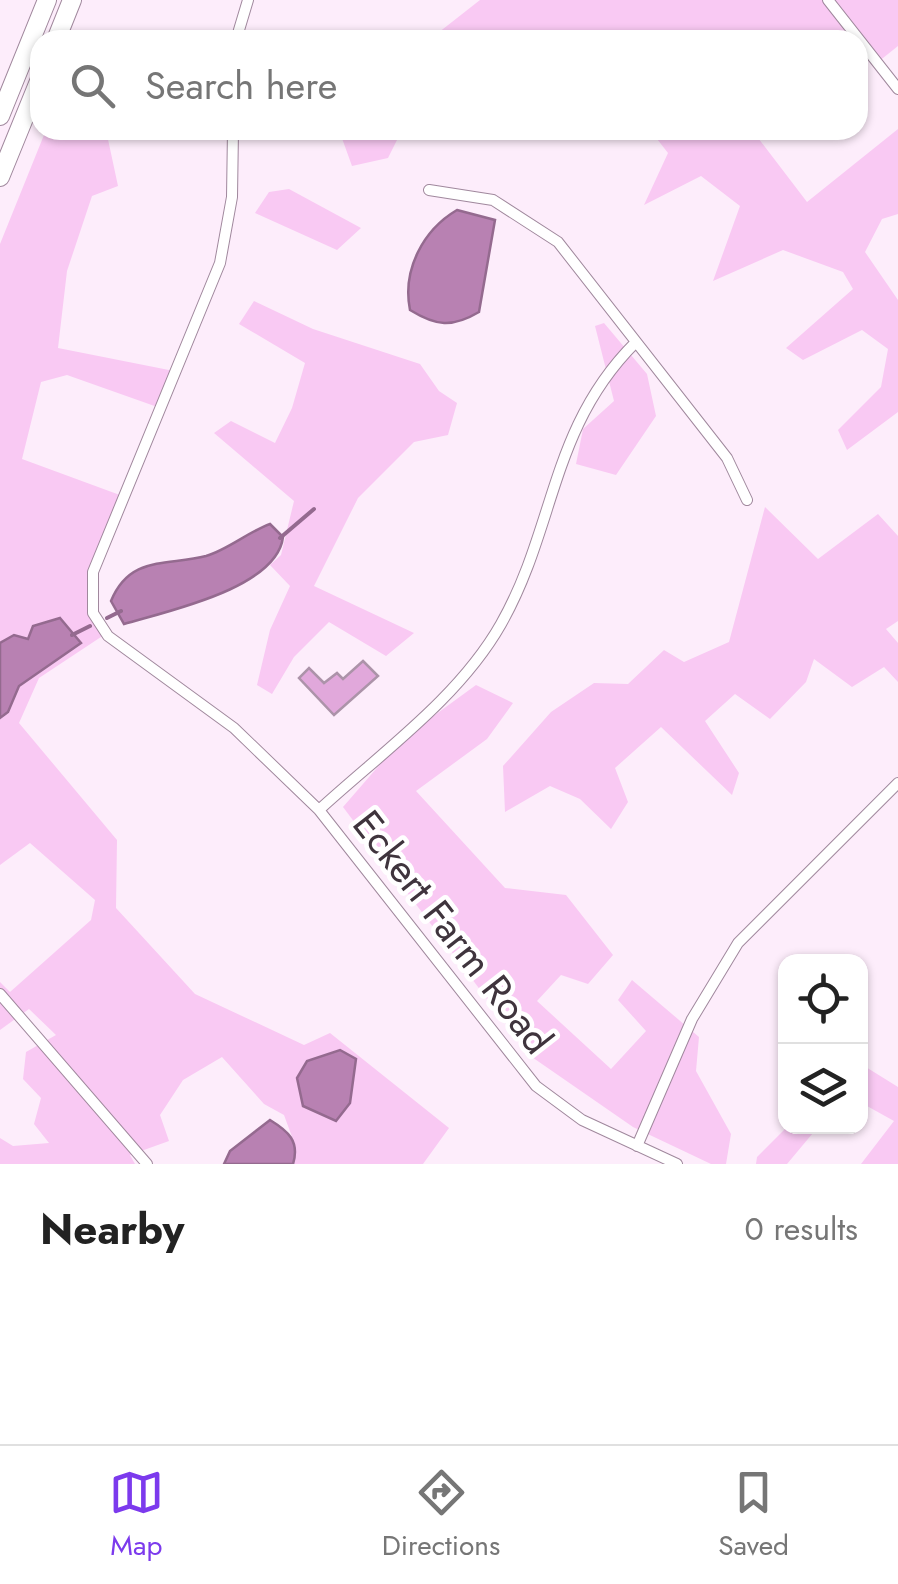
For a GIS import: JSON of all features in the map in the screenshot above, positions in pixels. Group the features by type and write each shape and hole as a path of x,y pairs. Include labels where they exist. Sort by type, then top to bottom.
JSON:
{"highway":[{"path":"35,30 47,0"},
{"path":"60,30 72,0"},
{"path":"0,116 30,42"},
{"path":"0,178 30,104"}],"street":[{"path":"239,30 248,0"},
{"path":"828,0 852,30"},
{"path":"868,51 898,89"},
{"name":"Eckert Farm Road","path":"233,140 232,197 220,263 90,586 93,612 108,636 204,705 268,758 319,810 520,1068 582,1120 677,1164"},
{"path":"430,190 484,197 542,229 583,269 635,343 727,458 748,500"},
{"path":"319,810 454,686 487,646 514,597 582,411 612,366 635,343"},
{"path":"638,1146 692,1018 738,943 898,782"},
{"path":"0,994 146,1164"}],"shaded area":[{"path":"480,0 898,0 898,46 878,62 868,49 868,30 442,30"},
{"path":"898,129 898,214 882,219 865,252 898,300 898,412 847,450 838,430 881,387 888,349 862,330 803,360 786,348 853,289 843,272 783,250 713,281 740,206 701,176 644,205 668,153 658,140 760,140 807,202"},
{"path":"42,140 108,140 118,186 92,196 67,271 58,348 179,372 163,409 67,375 41,382 22,459 128,498 90,594 107,633 39,678 19,723 117,840 116,908 195,994 304,1045 330,1033 449,1128 423,1164 293,1164 295,1145 284,1115 264,1104 222,1057 183,1080 160,1115 169,1141 130,1155 135,1164 0,1164 0,1138 13,1146 49,1143 34,1124 41,1098 23,1079 26,1052 56,1035 29,1009 0,1030 0,982 10,992 91,920 95,900 30,843 0,865 0,718 18,686 81,643 74,634 29,640 14,635 0,643 0,244"},
{"path":"343,140 397,140 388,158 352,166"},
{"path":"289,189 361,228 337,250 255,213 269,192"},
{"path":"457,210 495,220 479,312 452,323 436,322 410,310 409,280 425,240"},
{"path":"254,301 313,329 420,364 439,391 457,403 448,435 414,442 358,498 314,586 414,633 386,656 329,622 294,657 272,694 257,685 270,630 290,586 270,565 281,555 294,501 214,433 231,421 275,443 292,408 305,363 239,324"},
{"path":"604,323 647,374 656,416 616,475 576,464 583,429 614,401 595,326"},
{"path":"765,507 818,559 878,514 898,536 898,621 886,629 898,643 898,682 884,667 852,687 814,659 806,682 770,719 735,694 705,721 739,773 732,795 661,727 615,768 628,802 611,829 580,799 550,786 505,812 503,766 551,712 594,683 628,684 664,650 684,662 729,642"},
{"path":"270,524 283,537 276,555 242,584 124,624 111,601 128,576 151,565 214,553"},
{"path":"60,618 81,643 19,686 8,712 0,718 0,643 14,635 28,639 33,626"},
{"path":"476,685 513,703 487,739 416,791 505,888 566,895 613,955 588,984 561,975 537,1001 611,1069 646,1031 618,1000 632,980 699,1037 696,1071 731,1134 726,1164 711,1164 633,1127 529,1055 343,807 402,739"},
{"path":"340,1050 356,1059 350,1103 336,1121 303,1106 297,1078 307,1061"},
{"path":"868,1068 898,1087 898,1164 861,1164 894,1121 868,1107"},
{"path":"270,1120 291,1137 295,1149 293,1164 224,1164 230,1151"},
{"path":"780,1134 812,1134 787,1164 756,1164 757,1157"}],"building":[{"path":"363,661 378,676 334,715 299,678 309,668 324,683 337,673 343,679"}],"waterway":[{"path":"280,538 314,509"},
{"path":"107,618 121,611"},
{"path":"72,635 90,626"}]}
